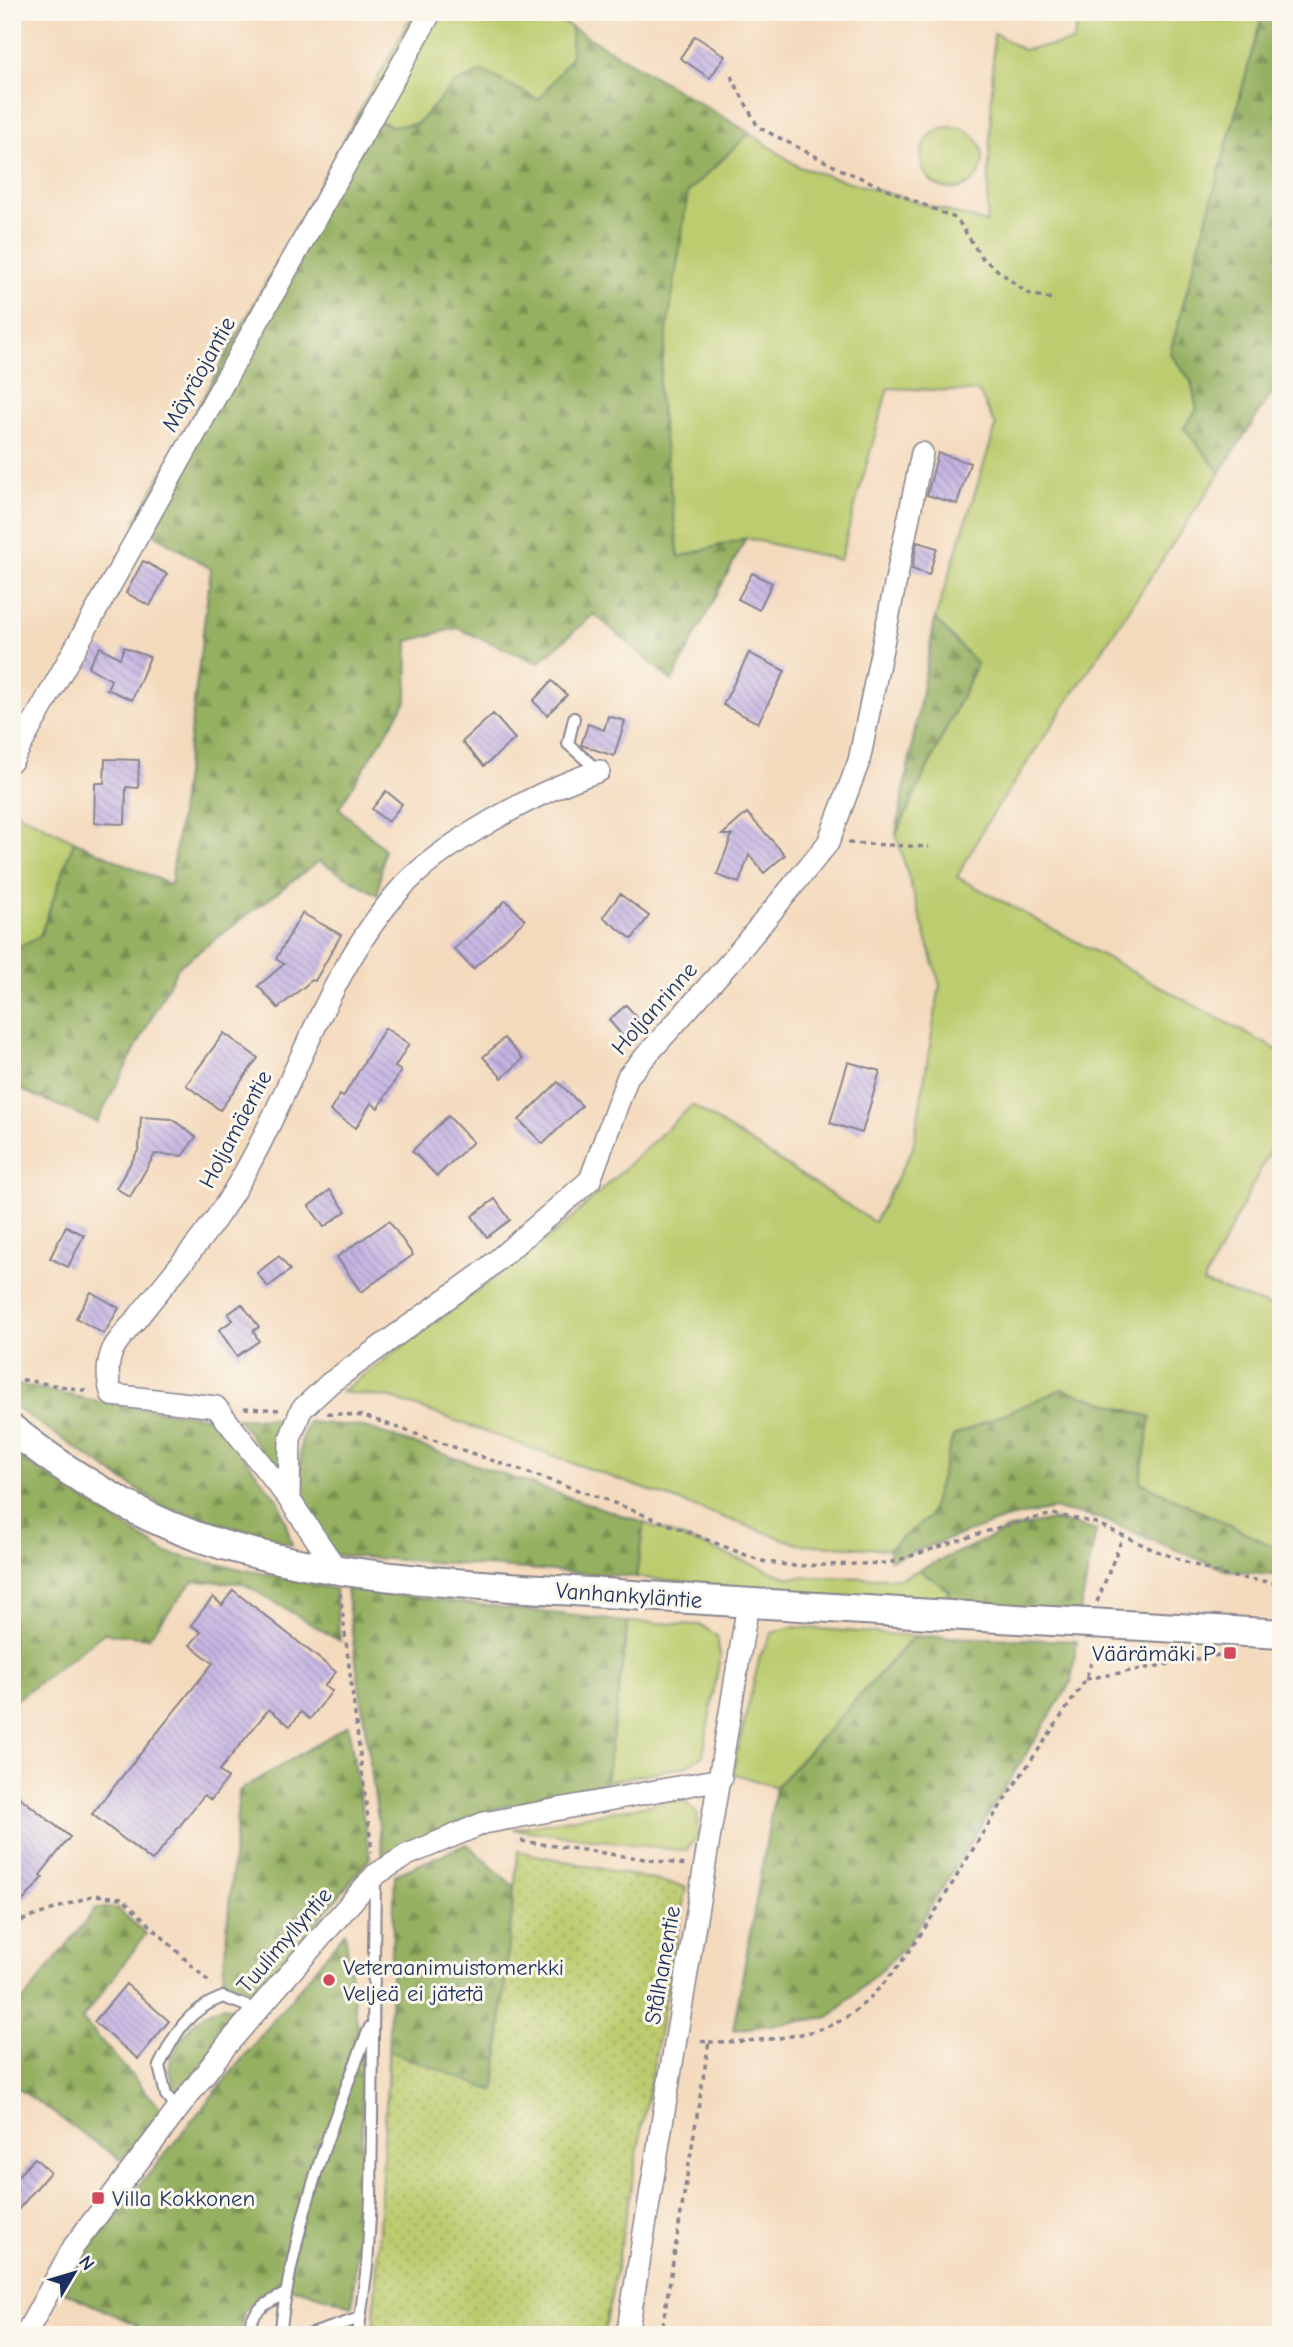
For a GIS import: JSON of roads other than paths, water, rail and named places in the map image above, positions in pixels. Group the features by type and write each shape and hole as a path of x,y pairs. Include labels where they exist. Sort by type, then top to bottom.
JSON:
{"street":[{"name":"Mäyräojantie","path":"12,761 431,12"},
{"name":"Holjanrinne","path":"289,1499 290,1439 301,1410 330,1383 481,1274 590,1180 628,1076 731,961 828,843 859,761 922,453"},
{"name":"Holjamäentie","path":"289,1499 216,1407 112,1395 106,1377 113,1349 213,1222 244,1177 353,950 398,890 437,858 518,805 568,781 599,771"},
{"name":"Vanhankyläntie","path":"12,1429 61,1467 147,1517 223,1545 337,1570 500,1586 748,1604 1281,1634"},
{"path":"289,1499 337,1570"},
{"name":"Stålhanentie","path":"627,2335 748,1604"},
{"name":"Tuulimyllyntie","path":"25,2335 75,2246 178,2109 257,2010 375,1875 407,1855 484,1823 721,1779"}],"lane":[{"path":"574,718 568,744 599,771"},
{"path":"358,2335 371,2199 375,1875"},
{"path":"178,2109 166,2095 159,2066 177,2031 200,2006 223,1997 257,2010"},
{"path":"280,2335 285,2294 341,2098 373,2018"},
{"path":"247,2335 249,2320 262,2304 285,2294"},
{"path":"309,2335 360,2318"}],"place":[{"name":"Väärämäki P","path":"1230,1653"},
{"name":"Veteraanimuistomerkki Veljeä ei jätetä","path":"329,1980"},
{"name":"Villa Kokkonen","path":"98,2198"}]}
